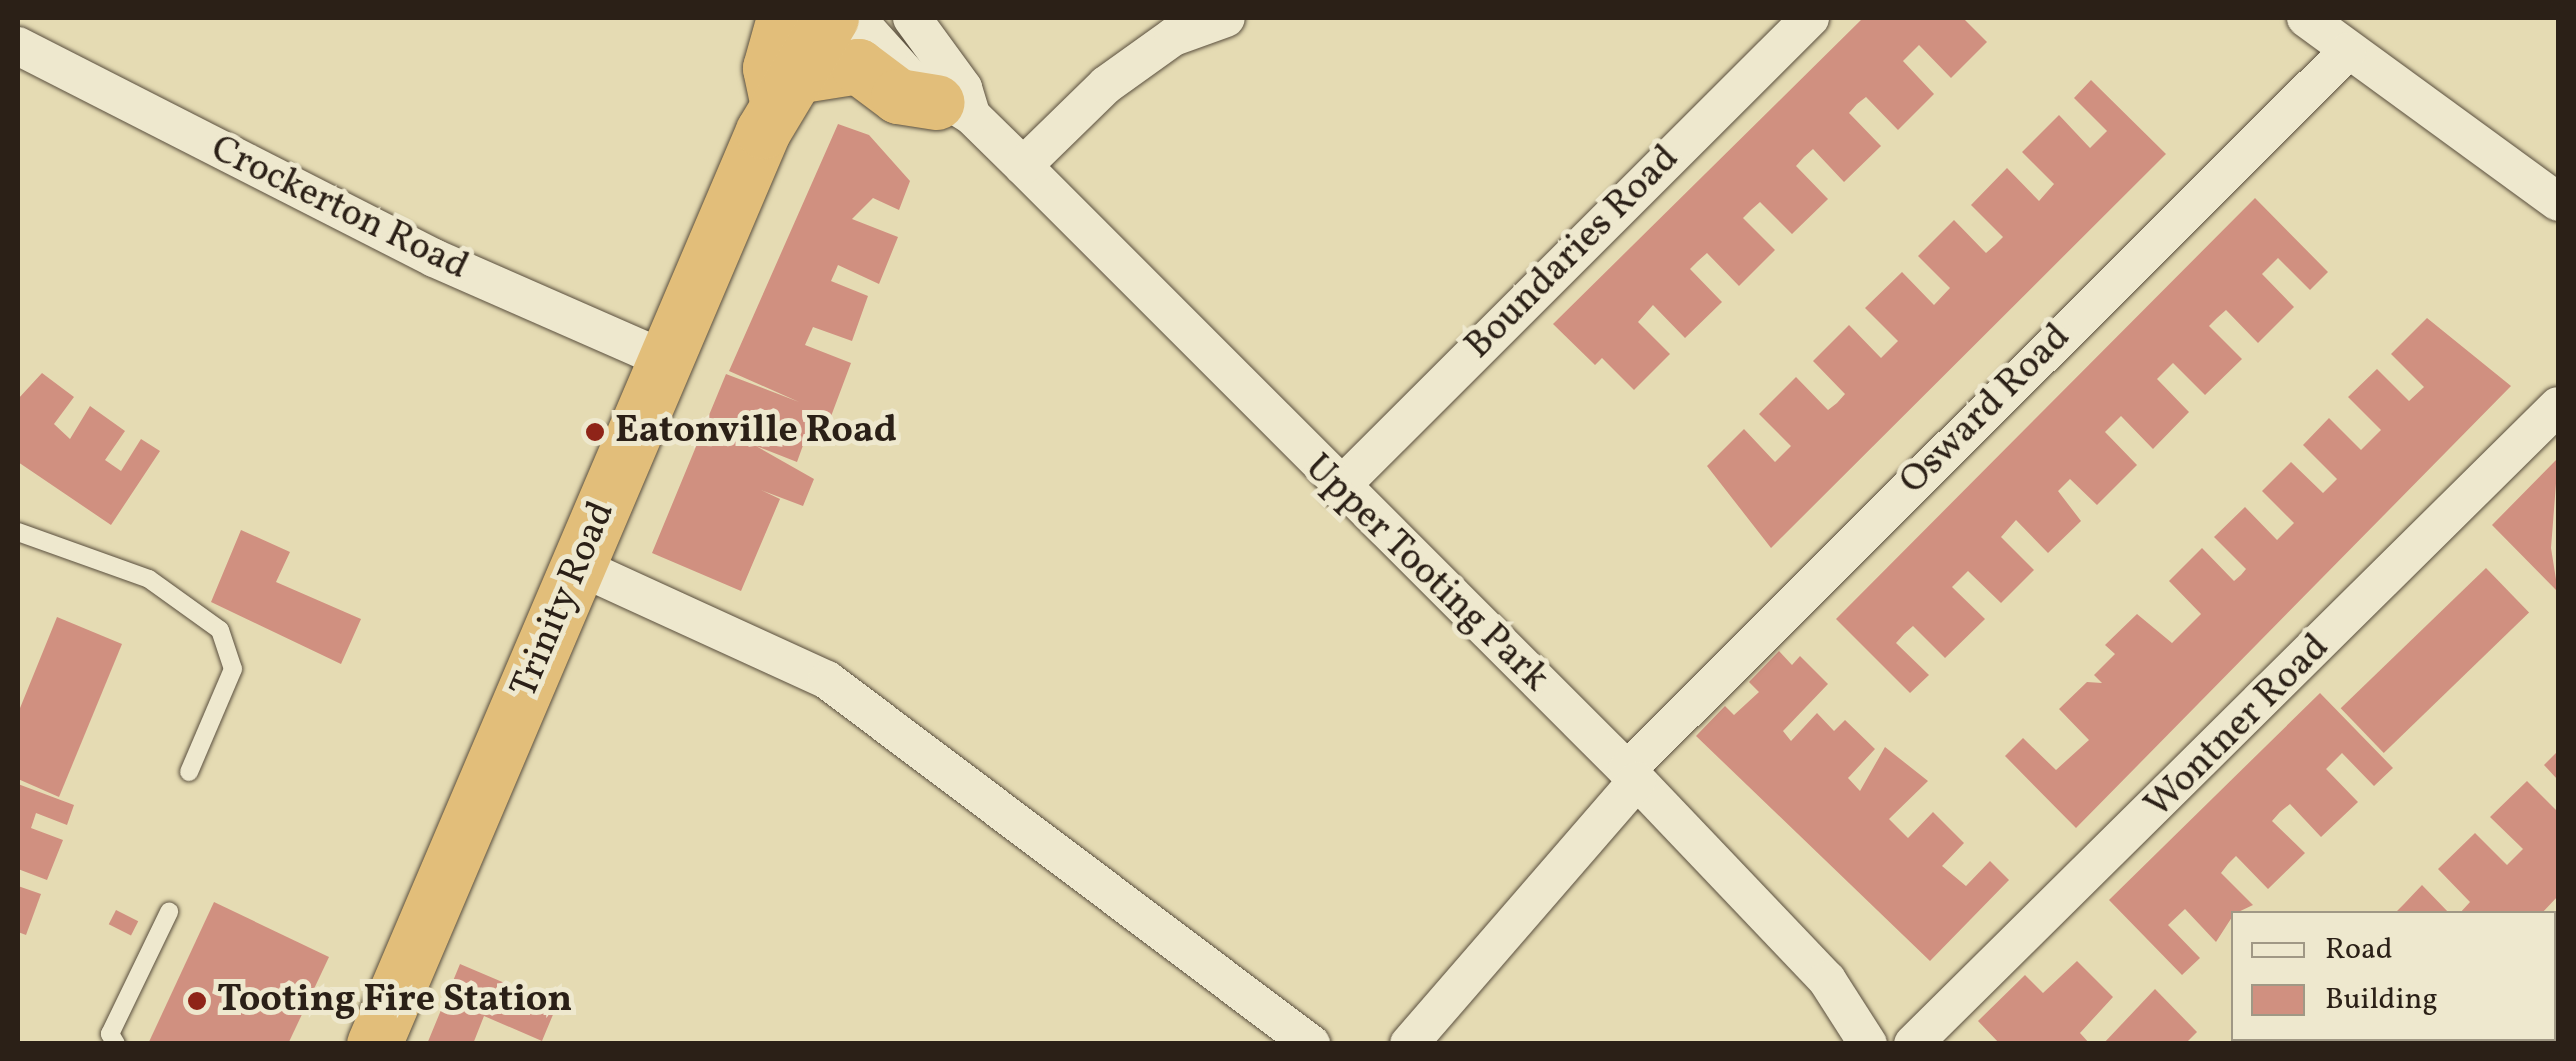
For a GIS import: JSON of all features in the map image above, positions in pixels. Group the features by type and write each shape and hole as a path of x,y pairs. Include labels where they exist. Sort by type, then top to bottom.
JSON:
{"highway":[{"name":"Trinity Road","path":"784,18 770,68 786,88"},
{"name":"Trinity Road","path":"374,1044 786,88 831,18"},
{"path":"786,88 858,66 898,96 954,108"}],"street":[{"name":"Upper Tooting Park","path":"856,18 1023,166 1338,489 1632,776 1828,980 1868,1044"},
{"name":"Upper Tooting Park","path":"912,18 963,88 954,108"},
{"path":"1023,166 1106,85 1173,37 1226,18"},
{"name":"Boundaries Road","path":"1338,489 1810,18"},
{"path":"2306,18 2347,52 2558,202"},
{"name":"Crockerton Road","path":"18,46 434,258 666,360"},
{"name":"Osward Road","path":"1409,1044 1632,776 2347,52"},
{"name":"Wontner Road","path":"1913,1044 2558,406"},
{"path":"578,566 827,680 1310,1044"}],"lane":[{"path":"18,532 150,579 220,630 233,670 189,772"},
{"path":"116,1044 110,1034 169,912"}],"building":[{"path":"1863,18 1963,18 1987,42 1951,78 1919,45 1903,61 1934,94 1898,130 1866,97 1857,104 1849,113 1881,146 1844,182 1813,149 1804,157 1796,166 1828,199 1792,234 1760,202 1751,210 1743,218 1775,250 1739,286 1707,253 1698,261 1690,269 1722,302 1685,338 1653,305 1638,322 1670,354 1634,390 1602,358 1595,365 1553,324"},
{"path":"2091,80 2166,154 1771,548 1707,466 1744,429 1775,462 1791,446 1759,414 1796,377 1828,410 1837,403 1845,394 1813,361 1849,325 1881,358 1898,341 1865,308 1902,272 1934,305 1950,288 1918,256 1954,220 1986,253 1995,245 2003,237 1971,205 2007,168 2039,201 2054,184 2022,152 2059,115 2090,148 2107,131 2074,98"},
{"path":"838,124 869,135 910,181 899,210 873,198 852,219 898,237 879,284 838,265 831,281 868,296 852,341 813,327 805,345 851,363 821,443 806,437 797,462 756,446 814,479 803,506 761,490 780,499 741,591 652,553 726,374 799,402 729,371"},
{"path":"2255,198 2328,272 2310,290 2278,258 2262,274 2294,307 2258,343 2226,310 2209,326 2242,359 2205,395 2173,363 2157,379 2189,412 2153,449 2121,416 2105,432 2137,465 2097,505 2070,479 2058,491 2081,521 2048,553 2016,520 2001,537 2034,570 2001,603 1968,571 1952,587 1985,619 1945,658 1913,626 1904,634 1896,643 1929,675 1910,693 1836,619"},
{"path":"2427,318 2511,386 2076,828 2005,756 2023,738 2056,770 2089,740 2059,709 2087,682 2102,683 2094,675 2115,654 2105,645 2137,614 2172,643 2201,614 2169,581 2202,548 2234,581 2241,575 2246,569 2214,537 2245,507 2277,540 2294,523 2262,491 2291,462 2323,493 2337,479 2303,445 2329,418 2361,450 2381,430 2348,397 2377,369 2409,401 2424,387 2391,354"},
{"path":"42,373 74,397 54,424 70,439 90,406 125,431 105,460 121,471 141,439 160,451 111,525 18,462 18,399"},
{"path":"2558,458 2551,548 2558,592 2492,525"},
{"path":"241,530 290,552 276,582 361,619 341,664 211,602"},
{"path":"2486,568 2529,613 2384,753 2341,708"},
{"path":"57,617 122,644 59,797 18,779 18,713"},
{"path":"1779,651 1792,665 1800,656 1828,684 1783,731 1791,741 1817,713 1834,731 1845,720 1875,749 1848,778 1860,791 1885,747 1928,781 1889,819 1908,838 1933,812 1964,843 1942,866 1966,886 1990,861 2009,880 1930,961 1696,736 1725,706 1734,715 1759,692 1749,682"},
{"path":"2320,693 2393,768 2374,786 2342,753 2326,769 2358,802 2321,837 2290,804 2280,812 2272,821 2305,853 2268,889 2236,856 2221,873 2253,905 2231,911 2231,919 2216,942 2185,909 2168,925 2200,958 2182,975 2109,900"},
{"path":"2558,751 2558,780 2544,765"},
{"path":"2527,781 2558,812 2558,896 2544,911 2462,911 2470,902 2438,869 2475,833 2507,865 2523,849 2490,817"},
{"path":"18,784 74,805 67,825 36,813 31,828 63,840 47,880 18,869"},
{"path":"2422,885 2447,911 2397,911"},
{"path":"18,886 41,894 26,935 18,932"},
{"path":"214,902 329,957 288,1044 148,1044"},
{"path":"116,910 138,921 131,936 109,924"},
{"path":"2077,961 2113,997 2080,1033 2090,1044 2000,1044 1978,1021 2025,975 2043,993"},
{"path":"460,964 557,1005 542,1041 484,1016 473,1044 427,1044"},
{"path":"2155,989 2197,1032 2185,1044 2103,1044"},
{"path":"2351,1041 2413,1041 2410,1044"}],"place":[{"name":"Eatonville Road","path":"595,432"},
{"name":"Tooting Fire Station","path":"197,1001"}]}
